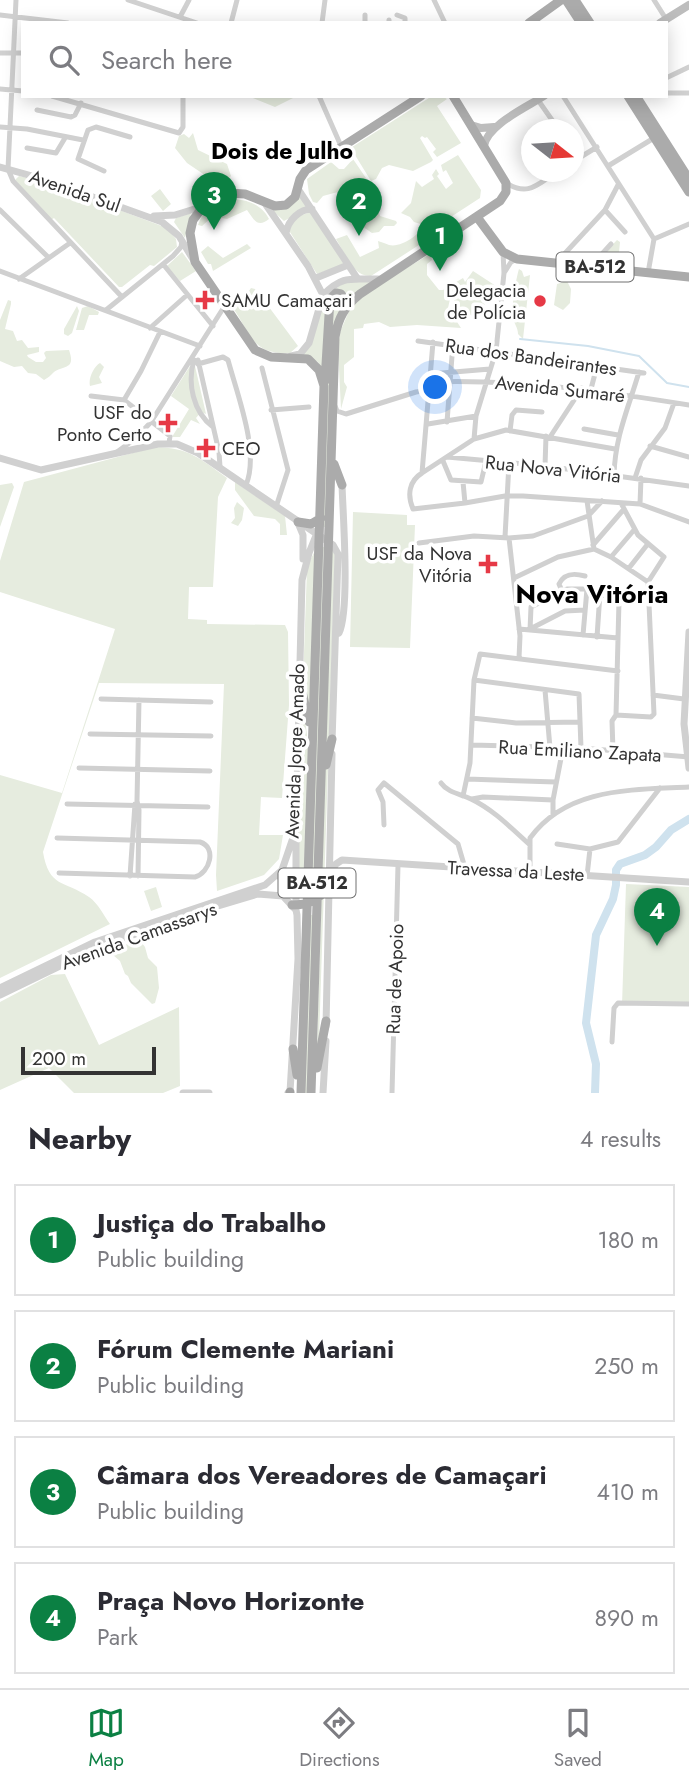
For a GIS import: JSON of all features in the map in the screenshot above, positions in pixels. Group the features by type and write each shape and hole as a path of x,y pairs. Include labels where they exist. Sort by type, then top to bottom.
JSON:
{"main road":[{"path":"531,21 552,3 564,0 580,21"},
{"path":"575,0 589,21"},
{"path":"663,21 689,5"},
{"path":"346,306 378,279 503,198 506,183 454,98"},
{"path":"484,146 486,137 494,127 541,98"},
{"path":"633,98 654,138 689,192"},
{"path":"633,98 689,180"},
{"path":"324,386 319,370 308,359 271,357 255,350 195,262 190,233 193,220 201,207 214,197 228,193 246,194 275,206 286,205 295,197 300,178 306,170 410,100"},
{"path":"471,125 481,128 494,127"},
{"name":"BA-512","path":"477,217 503,252 517,259 689,277"},
{"name":"Avenida Jorge Amado","path":"306,1092 312,899 312,733 320,537 333,397 335,337 346,306 345,299 336,293 330,299 324,386 320,518 320,537 319,801 312,899"},
{"path":"332,410 334,463 342,485"},
{"path":"298,522 313,523 320,518"},
{"path":"309,553 320,537"},
{"path":"300,682 312,733"},
{"path":"319,801 332,739"},
{"path":"295,907 312,899 328,883"},
{"path":"297,885 312,899"},
{"path":"306,1092 327,1021"},
{"path":"293,1049 297,1081 306,1092"}],"street":[{"path":"16,0 4,168 13,181 122,297"},
{"path":"128,0 193,21"},
{"path":"180,17 189,0"},
{"path":"232,21 237,0"},
{"path":"322,21 326,0"},
{"path":"434,0 444,21"},
{"path":"654,0 663,21"},
{"path":"0,15 53,21"},
{"path":"365,15 365,21"},
{"path":"397,15 405,20"},
{"path":"0,53 21,53"},
{"path":"668,77 689,67"},
{"path":"0,89 21,91"},
{"path":"668,93 689,93"},
{"path":"60,98 180,133 183,127 183,98"},
{"path":"320,98 341,146"},
{"path":"541,98 553,119"},
{"path":"564,98 654,239 648,273"},
{"path":"37,110 71,117 81,103"},
{"path":"0,127 83,140"},
{"path":"104,171 79,161 88,130 92,127 130,137"},
{"path":"27,148 56,153 65,138"},
{"path":"608,166 654,138"},
{"path":"584,155 597,147"},
{"name":"Avenida Sul","path":"4,168 163,222 175,232 195,262"},
{"path":"506,183 520,190 528,190 541,182"},
{"path":"556,263 605,210 618,185"},
{"path":"298,189 357,278"},
{"path":"263,202 316,278 323,295"},
{"name":"Avenida Sul","path":"149,216 175,215 201,207"},
{"path":"281,225 312,209"},
{"path":"0,210 48,257"},
{"path":"605,210 625,232"},
{"path":"175,215 172,221 175,232"},
{"path":"286,233 293,218"},
{"path":"654,239 689,224"},
{"path":"106,310 178,251 182,241"},
{"path":"19,279 70,243"},
{"path":"591,266 611,244"},
{"path":"474,439 476,416 496,351 504,273 503,252"},
{"path":"504,273 511,262 517,259"},
{"path":"163,264 213,326"},
{"path":"316,278 348,265"},
{"path":"0,271 200,346"},
{"path":"290,356 300,354 309,342 323,295 339,281 378,279"},
{"path":"150,328 187,295"},
{"path":"114,454 136,438 151,422 224,307"},
{"path":"124,400 160,331"},
{"name":"Rua dos Bandeirantes","path":"418,341 642,373 632,396"},
{"path":"422,473 433,342"},
{"path":"196,354 219,452 220,467"},
{"path":"196,354 192,367 193,392 202,418 212,427"},
{"path":"447,422 452,356"},
{"path":"198,364 223,357 228,360 250,451 251,469 246,485"},
{"path":"591,389 597,366"},
{"path":"261,368 288,470 276,507"},
{"path":"430,374 490,369"},
{"path":"470,371 470,382"},
{"name":"Avenida Sumaré","path":"430,382 485,382 582,388 689,405"},
{"path":"545,467 548,437 582,388"},
{"path":"333,397 337,411 345,414 429,390"},
{"path":"91,396 124,400 170,436 169,443"},
{"path":"614,475 618,435 632,396"},
{"path":"640,504 638,478 641,460 665,428 674,403"},
{"path":"271,410 309,407"},
{"path":"510,430 512,415 516,410 542,412"},
{"path":"428,424 476,416"},
{"path":"584,429 618,435"},
{"path":"615,449 510,430 498,431 474,439 411,482 411,503 413,509 505,496 602,501 622,506 640,504 689,522"},
{"path":"136,438 142,447"},
{"path":"0,458 41,470 169,443 198,453 320,537"},
{"path":"650,446 689,457"},
{"path":"445,459 450,479 463,482 482,482 486,461"},
{"name":"Rua Nova Vitória","path":"445,459 509,463 689,486"},
{"path":"509,463 505,496 507,537 514,578 519,658"},
{"path":"463,482 465,503"},
{"name":"Avenida Jorge Amado","path":"337,636 343,619 342,485"},
{"path":"587,500 594,547"},
{"path":"419,543 474,536 533,536 589,516 602,501"},
{"path":"616,715 653,716 648,582 664,558 634,530 622,506"},
{"path":"514,578 558,557 594,547 622,506"},
{"path":"289,1093 298,960 295,907 296,830 304,545 298,522"},
{"path":"611,556 634,530"},
{"name":"Avenida Jorge Amado","path":"320,537 333,545 338,554 323,1093"},
{"path":"629,568 647,545"},
{"path":"594,547 648,582"},
{"path":"302,580 309,553"},
{"path":"562,591 559,584 562,578 572,573 584,576"},
{"path":"583,635 587,589"},
{"path":"530,629 531,607 562,591 587,589 619,601 616,715 612,721 612,751"},
{"path":"597,637 600,593"},
{"path":"530,629 565,611 585,610"},
{"path":"519,629 618,638"},
{"path":"689,632 684,699 689,768"},
{"path":"463,796 472,745 474,680 479,657 485,654 618,671"},
{"path":"474,680 578,694 581,696 581,748"},
{"path":"545,691 550,748"},
{"path":"653,695 684,699"},
{"path":"101,699 211,702"},
{"path":"130,876 135,840 139,700"},
{"path":"686,728 689,715"},
{"path":"472,718 516,723 580,722"},
{"path":"90,734 211,736"},
{"name":"Rua Emiliano Zapata","path":"472,745 581,748 688,757"},
{"path":"553,815 553,800 563,748"},
{"path":"79,768 210,771"},
{"path":"467,779 556,782"},
{"path":"384,825 383,802 378,788 383,783 458,844 465,868"},
{"path":"441,783 446,789 472,799 498,815 530,845"},
{"path":"530,873 531,836 553,815 601,793 689,787"},
{"path":"557,844 590,849 604,847 620,840 660,788"},
{"path":"472,799 483,797 553,800"},
{"path":"67,804 208,807"},
{"path":"295,907 283,896 289,885 284,878 278,876 290,852 296,830"},
{"path":"57,838 200,842 207,844 209,848 208,867 202,875 59,873"},
{"path":"135,840 138,876"},
{"path":"328,883 336,864 342,860 329,847"},
{"path":"587,876 590,849"},
{"name":"Travessa da Leste","path":"342,860 689,882"},
{"name":"Rua de Apoio","path":"392,1093 398,865"},
{"name":"Avenida Camassarys","path":"0,988 95,942 265,885 278,876"},
{"name":"Avenida Camassarys","path":"0,995 104,946 175,920 258,894 283,896"},
{"path":"612,1042 614,1008 618,1003 689,1004"},
{"path":"183,1093 209,1093"}],"shaded area":[{"path":"253,98 293,98 275,107"},
{"path":"429,98 447,99 437,106 461,143 437,157 433,152 436,149 427,137 422,136 420,138 433,160 431,162 413,171 389,165 382,168 376,179 371,181 349,149"},
{"path":"193,133 198,150 227,164 231,176 221,186 187,163 175,148 179,136 184,134 189,138"},
{"path":"458,155 481,190 480,198 440,224 442,230 371,276 359,273 336,239 347,235 360,257 379,248 378,241 394,245 410,240 424,225 401,213 411,203 416,181 422,187 434,179 432,175 436,169 439,174 437,176 446,189 453,183 446,170 443,172 441,165"},
{"path":"353,159 368,181 374,197 370,196 347,212 345,207 353,201 345,190 323,196 317,203 313,202 307,179 331,162 339,169 344,169"},
{"path":"19,176 42,181 167,228 176,239 177,247 154,266 150,265 119,287 54,218 51,220 15,180"},
{"path":"160,189 171,204 163,211 151,196"},
{"path":"300,193 309,207 284,221 271,209"},
{"path":"228,199 252,203 262,209 269,219 258,223 247,210 227,219 213,216 202,226 198,225 209,208"},
{"path":"377,208 380,216 397,223 372,233 356,222"},
{"path":"311,212 345,264 317,274 288,229 296,217"},
{"path":"191,213 185,238 174,222 176,218"},
{"path":"617,240 620,242 618,263 597,261"},
{"path":"247,244 251,248 213,271 201,252 208,246 223,258"},
{"path":"182,252 196,271 180,281 167,266"},
{"path":"430,254 432,260 427,264 427,275 439,290 463,278 465,282 473,271 496,286 476,318 452,304 464,284 450,299 448,308 461,328 417,325 390,327 379,322 364,324 363,328 354,329 354,357 344,365 344,382 347,387 341,409 338,348 340,332 350,309 365,293"},
{"path":"519,269 524,277 530,275 523,339 518,334 513,314"},
{"path":"346,281 371,281 350,298 343,290 334,290"},
{"path":"567,281 571,289 570,303 563,310 554,305 557,284"},
{"path":"251,288 255,289 260,300 263,299 298,346 290,353 277,353 260,346 233,308 233,301 242,301"},
{"path":"333,291 322,370 318,362 301,354 325,297"},
{"path":"338,298 341,299 342,305 335,321 325,527 322,527 330,321 333,303"},
{"path":"8,300 11,304 5,329 13,331 17,341 22,340 28,348 39,347 39,352 27,355 28,357 36,362 43,362 46,351 69,350 71,361 68,366 44,380 36,374 28,373 22,366 14,367 0,361 0,320"},
{"path":"77,306 79,311 72,333 68,336 64,334 64,329"},
{"path":"88,306 99,312 98,315 89,315 84,330 76,330 82,308"},
{"path":"100,363 104,367 99,377 102,383 90,386 92,373"},
{"path":"190,366 195,366 206,414 201,412 196,418 200,424 191,420 180,437 172,437 189,409 171,396"},
{"path":"155,447 186,452 227,478 218,497 213,587 189,587 188,619 207,620 207,624 285,625 288,632 289,705 282,798 261,797 259,835 283,835 279,859 264,875 217,891 224,684 99,683 43,852 49,872 54,878 92,900 110,924 0,978 0,775 62,793 115,629 0,592 0,561 24,482"},
{"path":"235,482 285,516 287,535 280,535 280,524 275,519 254,516 235,490"},
{"path":"12,483 14,487 0,527 0,485"},
{"path":"237,502 244,508 238,526 231,523 235,518 234,508"},
{"path":"353,512 407,515 407,525 415,525 410,648 350,647"},
{"path":"322,547 314,893 310,894"},
{"path":"331,547 335,555 317,1050"},
{"path":"315,551 311,720 303,681 307,569"},
{"path":"302,703 309,773 305,890 300,883 298,851"},
{"path":"626,884 689,887 689,1006 622,1005"},
{"path":"156,887 162,907 151,911 144,891"},
{"path":"310,915 313,915 307,1093 304,1093"},
{"path":"140,940 148,958 157,967 159,988 155,1003 152,1004 131,983 120,961 113,955 118,947"},
{"path":"65,974 99,1045 179,1007 180,1086 163,1093 74,1093 49,1068 0,1090 0,1002 51,975"}],"waterway":[{"path":"520,339 588,346 639,356 667,383 689,387"},
{"path":"595,1093 596,1064 586,1023 596,935 613,899 616,870 620,864 645,855 671,830 689,819"}],"place":[{"name":"Câmara dos Vereadores de Camaçari","path":"214,230"},
{"name":"Fórum Clemente Mariani","path":"359,236"},
{"name":"Justiça do Trabalho","path":"440,271"},
{"name":"SAMU Camaçari","path":"205,300"},
{"name":"Delegacia de Polícia","path":"540,301"},
{"name":"USF do Ponto Certo","path":"168,423"},
{"name":"CEO","path":"206,448"},
{"name":"USF da Nova Vitória","path":"488,564"},
{"name":"Praça Novo Horizonte","path":"657,946"}],"district":[{"name":"Dois de Julho","path":"282,151"},
{"name":"Nova Vitória","path":"592,594"}]}
